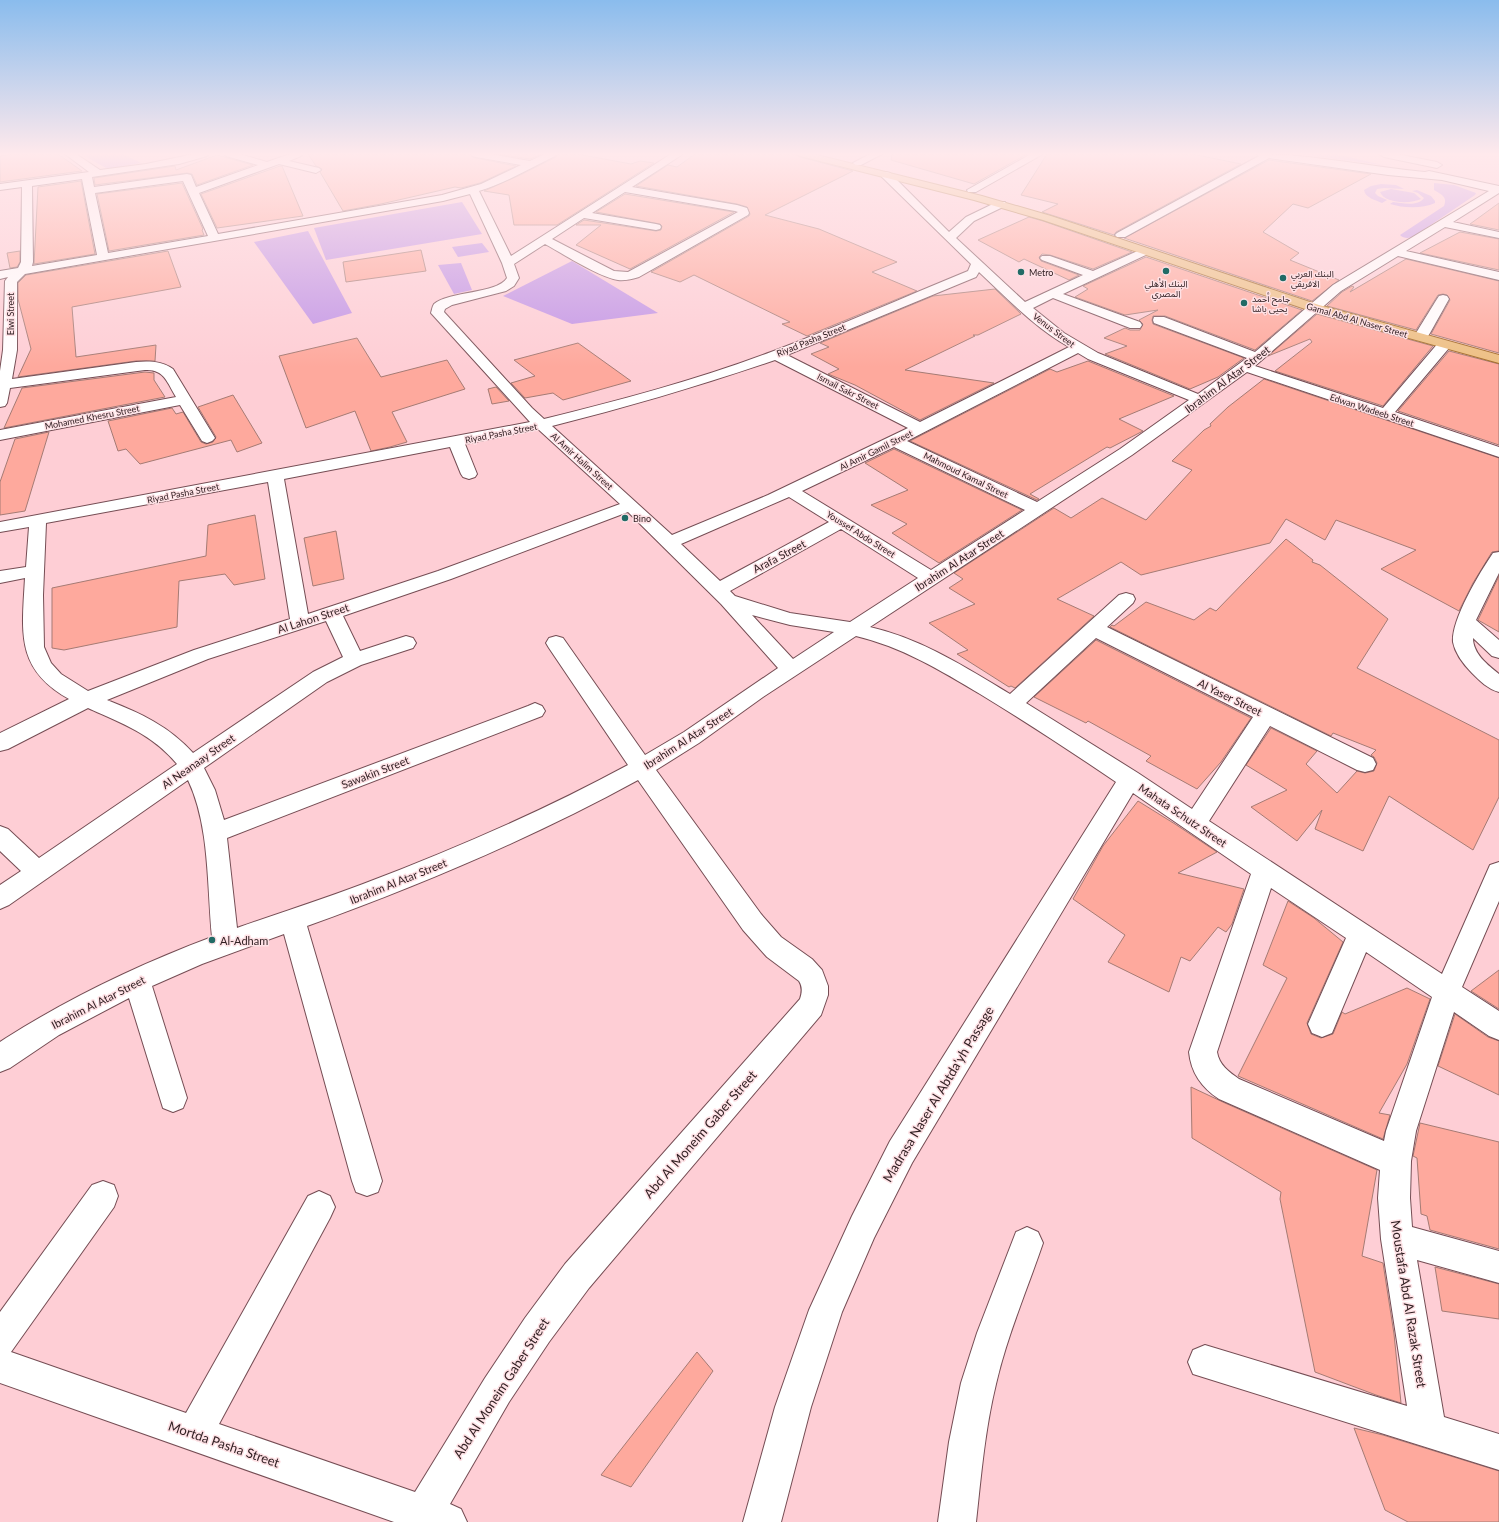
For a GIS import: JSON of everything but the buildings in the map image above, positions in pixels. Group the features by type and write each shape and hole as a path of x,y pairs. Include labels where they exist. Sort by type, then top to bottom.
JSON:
{"main road":[{"name":"Gamal Abd Al Naser Street","path":"1069,225 1317,306 1444,345 1499,360"},
{"name":"Gamal Abd Al Naser Street","path":"1091,225 1317,306 1499,353"}],"street":[{"name":"Elwi Street","path":"2,394 11,282 23,271 27,262 27,225"},
{"path":"96,225 103,256"},
{"path":"208,225 214,237"},
{"path":"0,275 284,225"},
{"name":"Al Amir Halim Street","path":"490,225 508,263 513,278 510,283 492,291 448,302 439,307 437,313 499,382 542,425 670,542 792,669"},
{"path":"508,263 568,225"},
{"path":"644,225 656,227"},
{"path":"545,240 610,274 626,276 635,274 723,225"},
{"name":"Venus Street","path":"936,225 1024,307 1060,336 1078,348 1093,356 1200,400"},
{"path":"949,238 963,225"},
{"path":"1121,235 1139,225"},
{"name":"Ibrahim Al Atar Street","path":"0,1058 64,1018 137,981 226,945 392,884 498,839 642,768 696,734 756,692 1126,452 1251,362 1337,288 1440,225"},
{"path":"1452,225 1499,235"},
{"path":"1024,307 1146,251"},
{"path":"1396,252 1499,276"},
{"path":"1046,258 1093,275"},
{"name":"Riyad Pasha Street","path":"0,527 542,425 668,391 776,355 972,274 976,269 977,263"},
{"path":"1053,294 1135,325"},
{"path":"1422,333 1444,299"},
{"name":"Edwan Wadeeb Street","path":"1159,320 1251,362 1386,414 1499,452"},
{"path":"1386,414 1444,345"},
{"name":"Al Amir Gamil Street","path":"670,542 791,491 1078,348"},
{"name":"Ismail Sakr Street","path":"776,355 920,428"},
{"path":"2,394 147,365 164,368 168,372 207,438"},
{"name":"Mohamed Khesru Street","path":"0,435 184,400"},
{"name":"Mahmoud Kamal Street","path":"895,440 1037,509"},
{"path":"456,442 469,474"},
{"path":"274,476 300,623"},
{"name":"Youssef Abdo Street","path":"791,491 931,578"},
{"name":"Al Lahon Street","path":"0,743 87,700 161,669 232,644 332,613 469,565 631,505"},
{"path":"38,521 33,601 34,649 44,669 62,686 87,700 149,727 179,752 191,767 203,786 211,808 215,833 226,945"},
{"name":"Arafa Street","path":"722,595 841,522"},
{"path":"1499,557 1462,631 1463,642 1468,655 1479,668 1499,685"},
{"path":"0,578 34,571"},
{"name":"Mahata Schutz Street","path":"722,595 758,610 790,618 853,629 882,636 909,646 934,658 1012,704 1130,779 1499,1027"},
{"path":"1012,704 1126,600"},
{"path":"332,613 354,660"},
{"path":"1466,621 1499,651"},
{"name":"Al Yaser Street","path":"1094,629 1365,764"},
{"name":"Al Neanaay Street","path":"0,898 191,767 304,687 337,667 406,643"},
{"name":"Abd Al Moneim Gaber Street","path":"435,1518 497,1390 537,1330 577,1276 811,1006 815,997 816,988 808,971 781,952 765,938 752,922 642,768 556,643"},
{"name":"Sawakin Street","path":"215,833 535,711"},
{"path":"1195,822 1266,715"},
{"name":"Madrasa Naser Al Abtda'yh Passage","path":"762,1522 793,1407 826,1310 863,1227 901,1152 1130,779"},
{"path":"0,836 38,872"},
{"path":"1265,870 1203,1052 1207,1068 1212,1076 1229,1089 1396,1161"},
{"name":"Moustafa Abd Al Razak Street","path":"1429,1431 1397,1239 1394,1198 1396,1161 1401,1131 1447,992 1499,872"},
{"path":"293,920 367,1182"},
{"path":"1322,1024 1360,934"},
{"path":"137,981 173,1098"},
{"path":"0,1340 103,1196"},
{"path":"194,1434 319,1207"},
{"path":"1397,1239 1499,1267"},
{"path":"957,1522 963,1466 972,1412 984,1364 1027,1243"},
{"path":"1205,1362 1499,1452"},
{"name":"Mortda Pasha Street","path":"0,1366 435,1518"}],"shaded area":[{"path":"331,225 476,225 482,234 326,260 314,228"},
{"path":"1415,225 1431,225 1413,237 1406,238 1400,235"},
{"path":"308,231 352,313 313,324 254,242"},
{"path":"482,243 489,252 458,257 452,247"},
{"path":"572,261 658,313 572,324 503,296"},
{"path":"461,263 472,290 454,294 438,265"}],"place":[{"name":"البنك الأهلي المصري","path":"1166,271"},
{"name":"Metro","path":"1021,272"},
{"name":"البنك العربي الافريقي","path":"1283,278"},
{"name":"جامح أحمد يحيى باشا","path":"1244,303"},
{"name":"Bino","path":"625,518"},
{"name":"Al-Adham","path":"212,940"}]}
